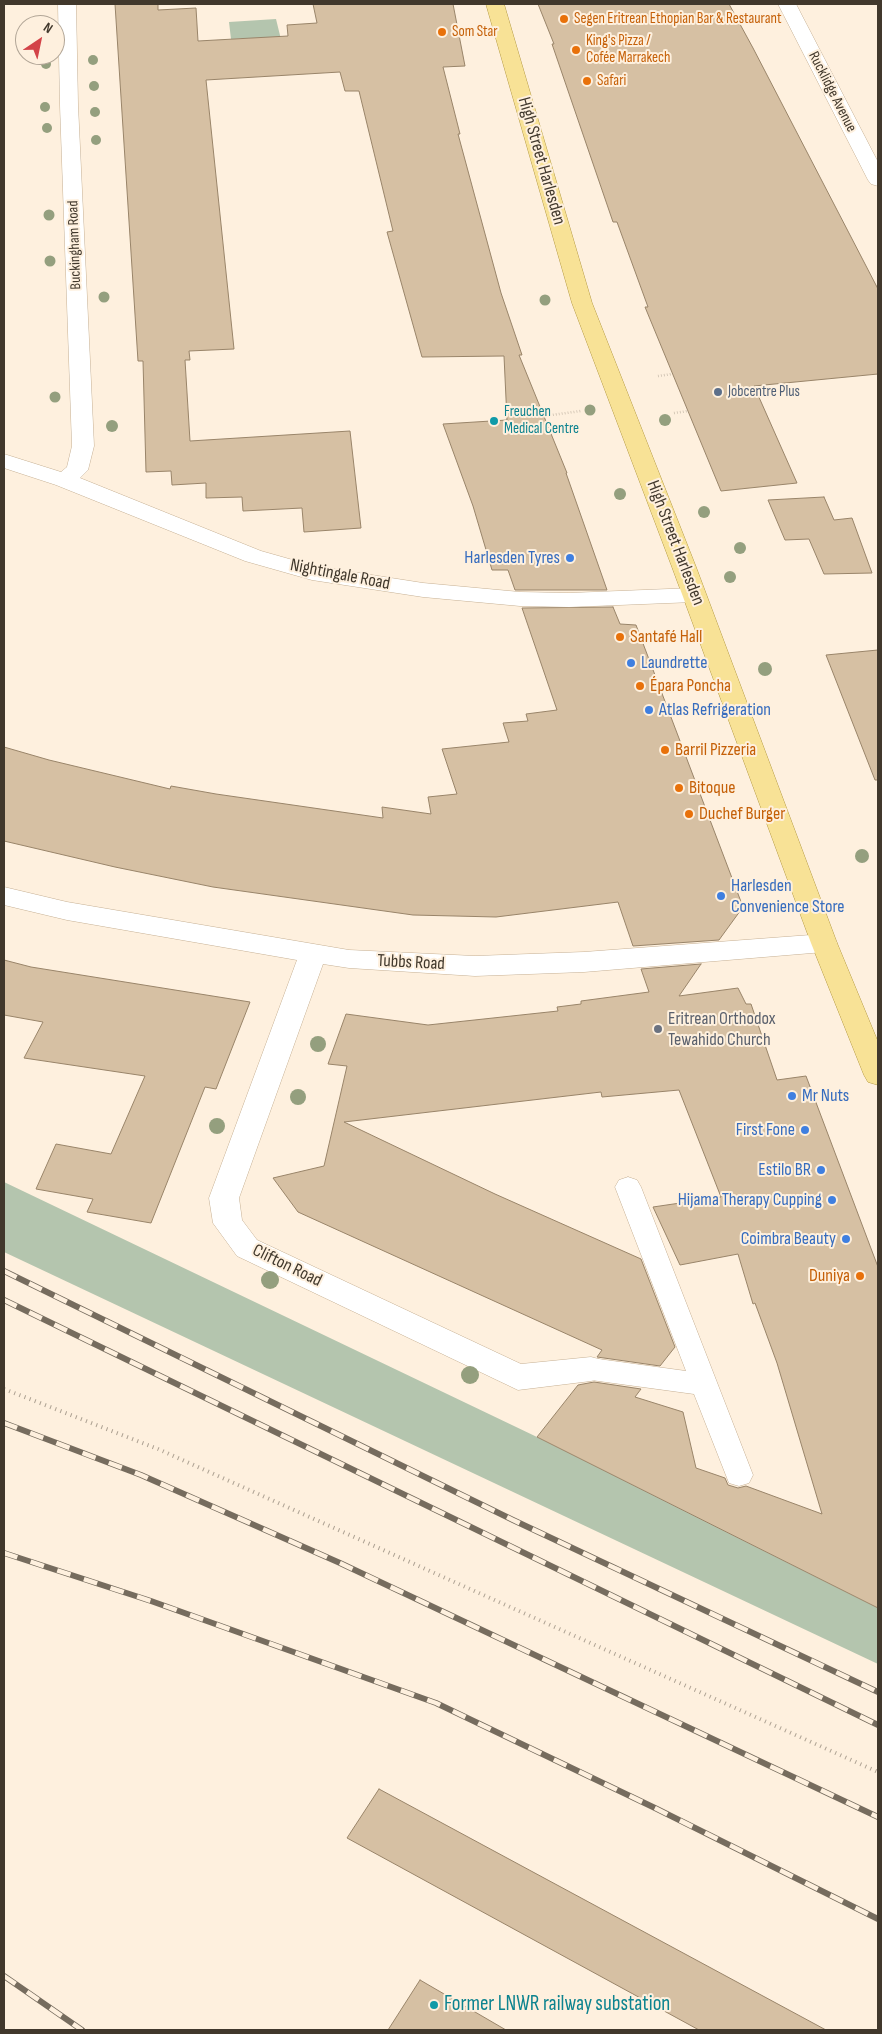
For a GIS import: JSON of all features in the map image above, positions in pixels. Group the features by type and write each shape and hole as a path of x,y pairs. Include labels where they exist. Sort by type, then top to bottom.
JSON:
{"main road":[{"name":"High Street Harlesden","path":"495,4 582,303 694,595 824,944 878,1075"}],"street":[{"name":"Buckingham Road","path":"64,480 76,470 83,446 69,105 67,4"},
{"name":"Rucklidge Avenue","path":"787,4 878,180"},
{"name":"Nightingale Road","path":"4,461 64,480 253,556 312,572 423,590 520,599 569,600 694,595"},
{"name":"Tubbs Road","path":"4,896 67,911 349,960 475,966 597,961 824,944"},
{"name":"Clifton Road","path":"313,954 224,1198 228,1224 247,1248 518,1377 591,1370"}],"lane":[{"path":"628,1187 739,1475"},
{"path":"591,1370 703,1384"}],"path":[{"path":"658,376 672,374"},
{"path":"544,416 582,411"},
{"path":"674,413 688,411"},
{"path":"4,1390 158,1449 878,1772"}],"green space":[{"path":"276,19 287,64 261,65 257,38 231,39 229,22"},
{"path":"4,1182 537,1437 878,1608 878,1664 4,1252"}],"building":[{"path":"115,4 158,4 158,10 196,8 198,41 288,36 287,25 317,23 313,4 453,4 465,66 443,67 460,134 458,134 501,293 522,355 519,355 567,473 607,590 515,590 508,570 492,570 473,506 443,424 507,420 504,356 422,357 387,232 393,231 359,91 345,91 340,72 206,80 234,349 189,351 190,360 185,360 190,441 350,431 361,528 304,532 302,508 243,511 242,497 206,498 206,483 172,485 171,471 146,472 143,361 138,361"},
{"path":"538,4 729,4 753,48 878,289 878,374 754,386 797,483 721,491 645,307 648,307 617,222 613,222 552,44 554,44"},
{"path":"824,497 834,520 852,518 872,573 824,574 809,539 785,540 768,500"},
{"path":"613,607 620,624 636,625 743,907 719,940 633,946 618,902 496,917 413,915 213,887 115,867 4,841 4,747 49,760 170,789 171,786 383,818 382,807 431,814 428,797 457,794 442,749 509,742 503,723 528,721 526,714 557,710 522,608"},
{"path":"878,650 878,780 875,780 826,655"},
{"path":"4,960 31,967 250,1002 216,1089 205,1087 151,1223 87,1212 93,1199 36,1189 56,1144 111,1154 145,1076 24,1058 43,1022 4,1015"},
{"path":"701,964 679,996 738,988 746,1004 751,1004 777,1080 806,1076 878,1267 878,1608 537,1437 578,1385 594,1382 641,1389 635,1397 683,1412 696,1468 725,1478 728,1485 738,1488 746,1486 822,1514 777,1363 755,1303 753,1304 738,1254 680,1265 653,1207 721,1197 679,1090 602,1097 601,1092 344,1122 495,1194 641,1259 675,1347 660,1366 597,1357 602,1350 298,1212 273,1178 324,1166 347,1066 328,1064 346,1014 428,1025 558,1011 557,1007 581,1004 581,1001 649,992 641,969"},
{"path":"379,1789 826,2030 699,2030 347,1838"},
{"name":"Former LNWR railway substation","path":"420,1980 506,2030 388,2030"}],"railway":[{"path":"4,1271 513,1520 878,1692"},
{"path":"4,1300 878,1725"},
{"path":"4,1423 141,1475 340,1563 878,1817"},
{"path":"4,1553 151,1601 436,1703 655,1808 878,1919"},
{"path":"4,1976 82,2030"}],"place":[{"name":"Segen Eritrean Ethopian Bar & Restaurant","path":"564,19"},
{"name":"Som Star","path":"442,32"},
{"name":"King's Pizza / Cofée Marrakech","path":"576,50"},
{"name":"Safari","path":"587,81"},
{"name":"Jobcentre Plus","path":"718,392"},
{"name":"Freuchen Medical Centre","path":"494,421"},
{"name":"Harlesden Tyres","path":"570,558"},
{"name":"Santafé Hall","path":"620,637"},
{"name":"Laundrette","path":"631,663"},
{"name":"Épara Poncha","path":"640,686"},
{"name":"Atlas Refrigeration","path":"649,710"},
{"name":"Barril Pizzeria","path":"665,750"},
{"name":"Bitoque","path":"679,788"},
{"name":"Duchef Burger","path":"689,814"},
{"name":"Harlesden Convenience Store","path":"721,896"},
{"name":"Eritrean Orthodox Tewahido Church","path":"658,1029"},
{"name":"Mr Nuts","path":"792,1096"},
{"name":"First Fone","path":"805,1130"},
{"name":"Estilo BR","path":"821,1170"},
{"name":"Hijama Therapy Cupping","path":"832,1200"},
{"name":"Coimbra Beauty","path":"846,1239"},
{"name":"Duniya","path":"860,1276"},
{"name":"Former LNWR railway substation","path":"434,2005"}]}
